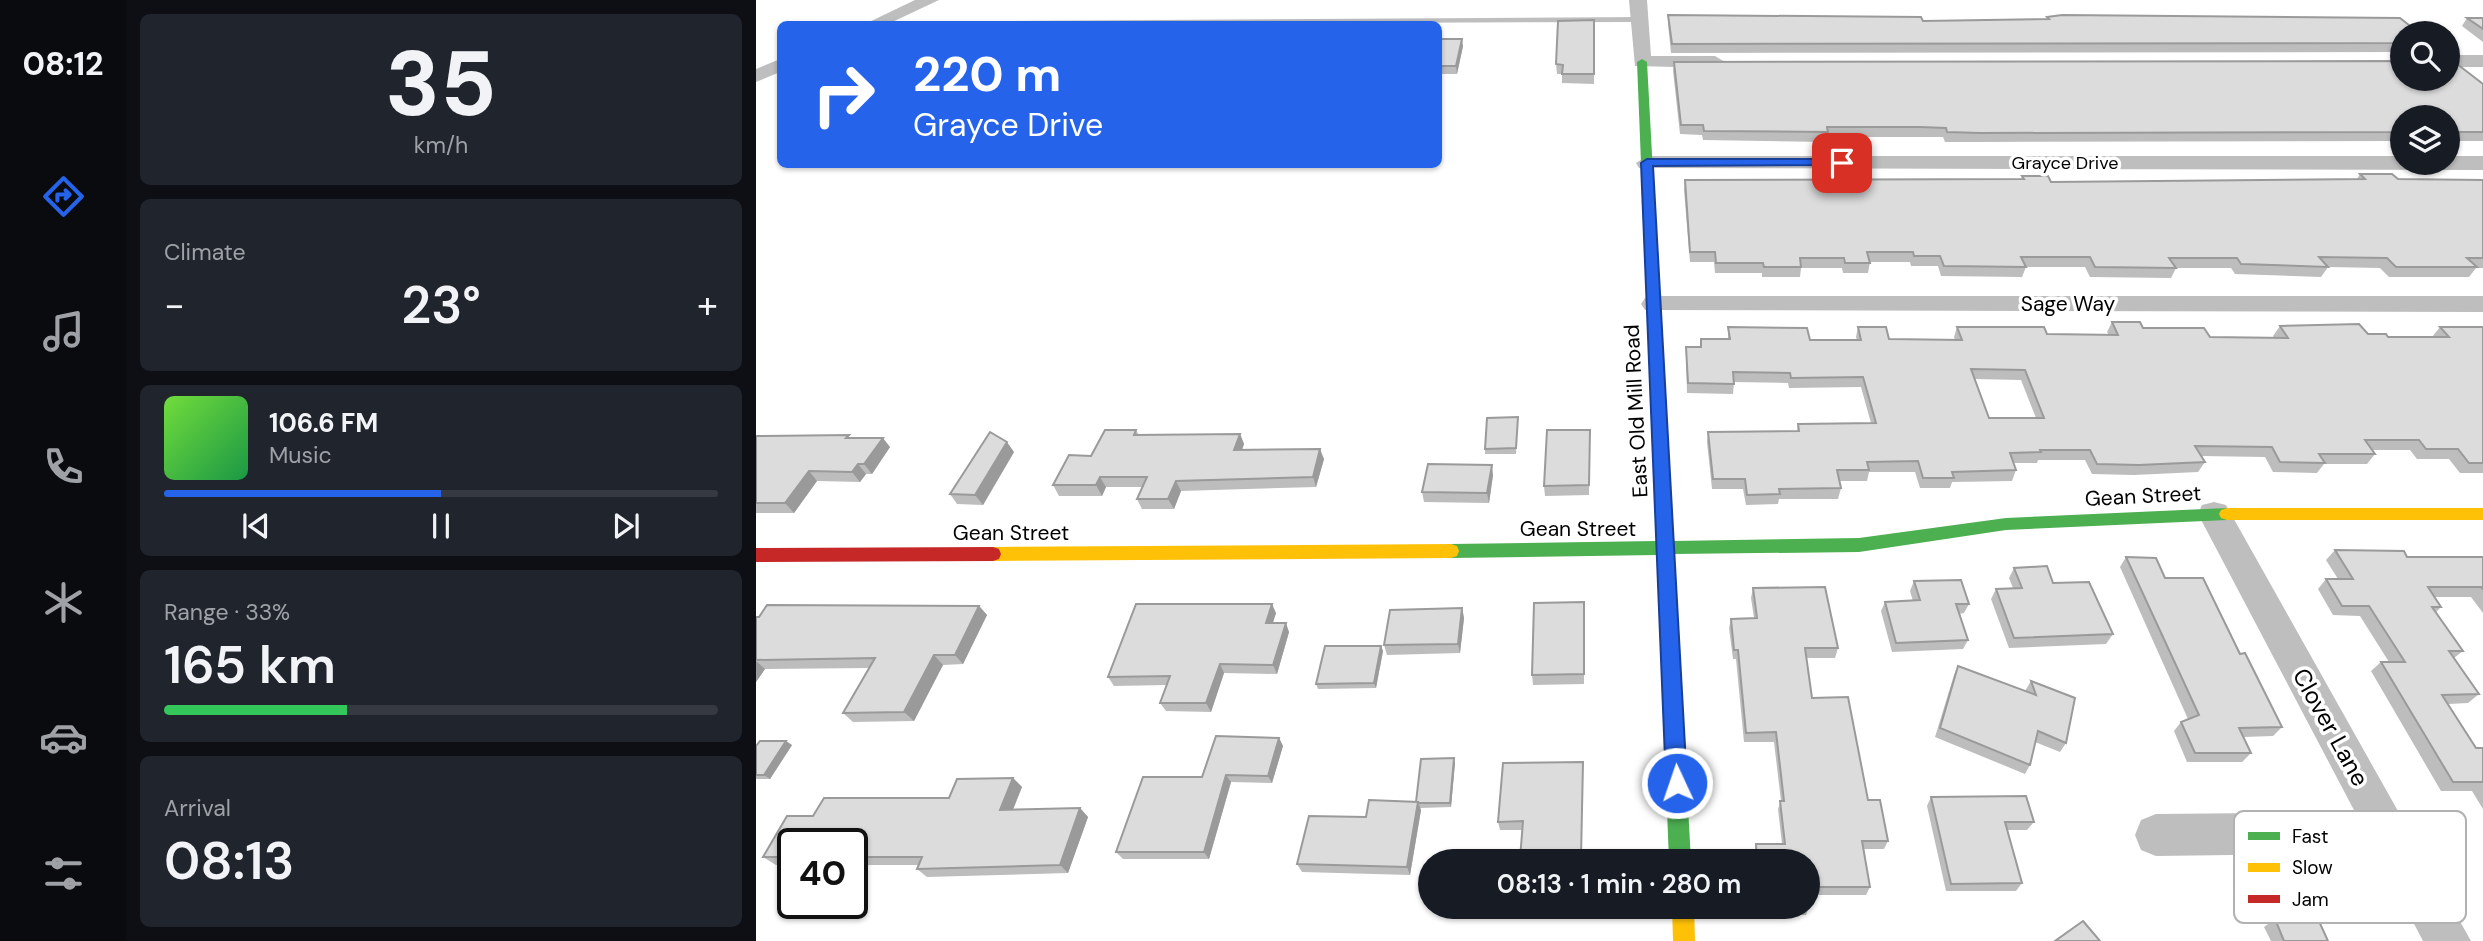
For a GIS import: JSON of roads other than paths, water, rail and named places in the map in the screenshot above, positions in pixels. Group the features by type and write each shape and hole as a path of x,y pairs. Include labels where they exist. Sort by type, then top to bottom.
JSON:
{"street":[{"path":"881,21 930,0"},
{"name":"East Old Mill Road","path":"1639,0 1679,849"},
{"path":"2460,61 2483,61"},
{"path":"1642,62 1739,62"},
{"path":"756,76 777,66"},
{"name":"Grayce Drive","path":"1647,163 2483,163"},
{"name":"Sage Way","path":"1654,304 2483,304"},
{"name":"Gean Street","path":"756,555 1666,550 1859,545 2006,524 2214,514 2483,514"},
{"name":"Clover Lane","path":"2214,514 2377,811"},
{"path":"2155,835 2234,834"},
{"path":"1683,919 1684,941"},
{"name":"Clover Lane","path":"2438,923 2448,941"}],"lane":[{"path":"1442,21 1640,20"}]}
